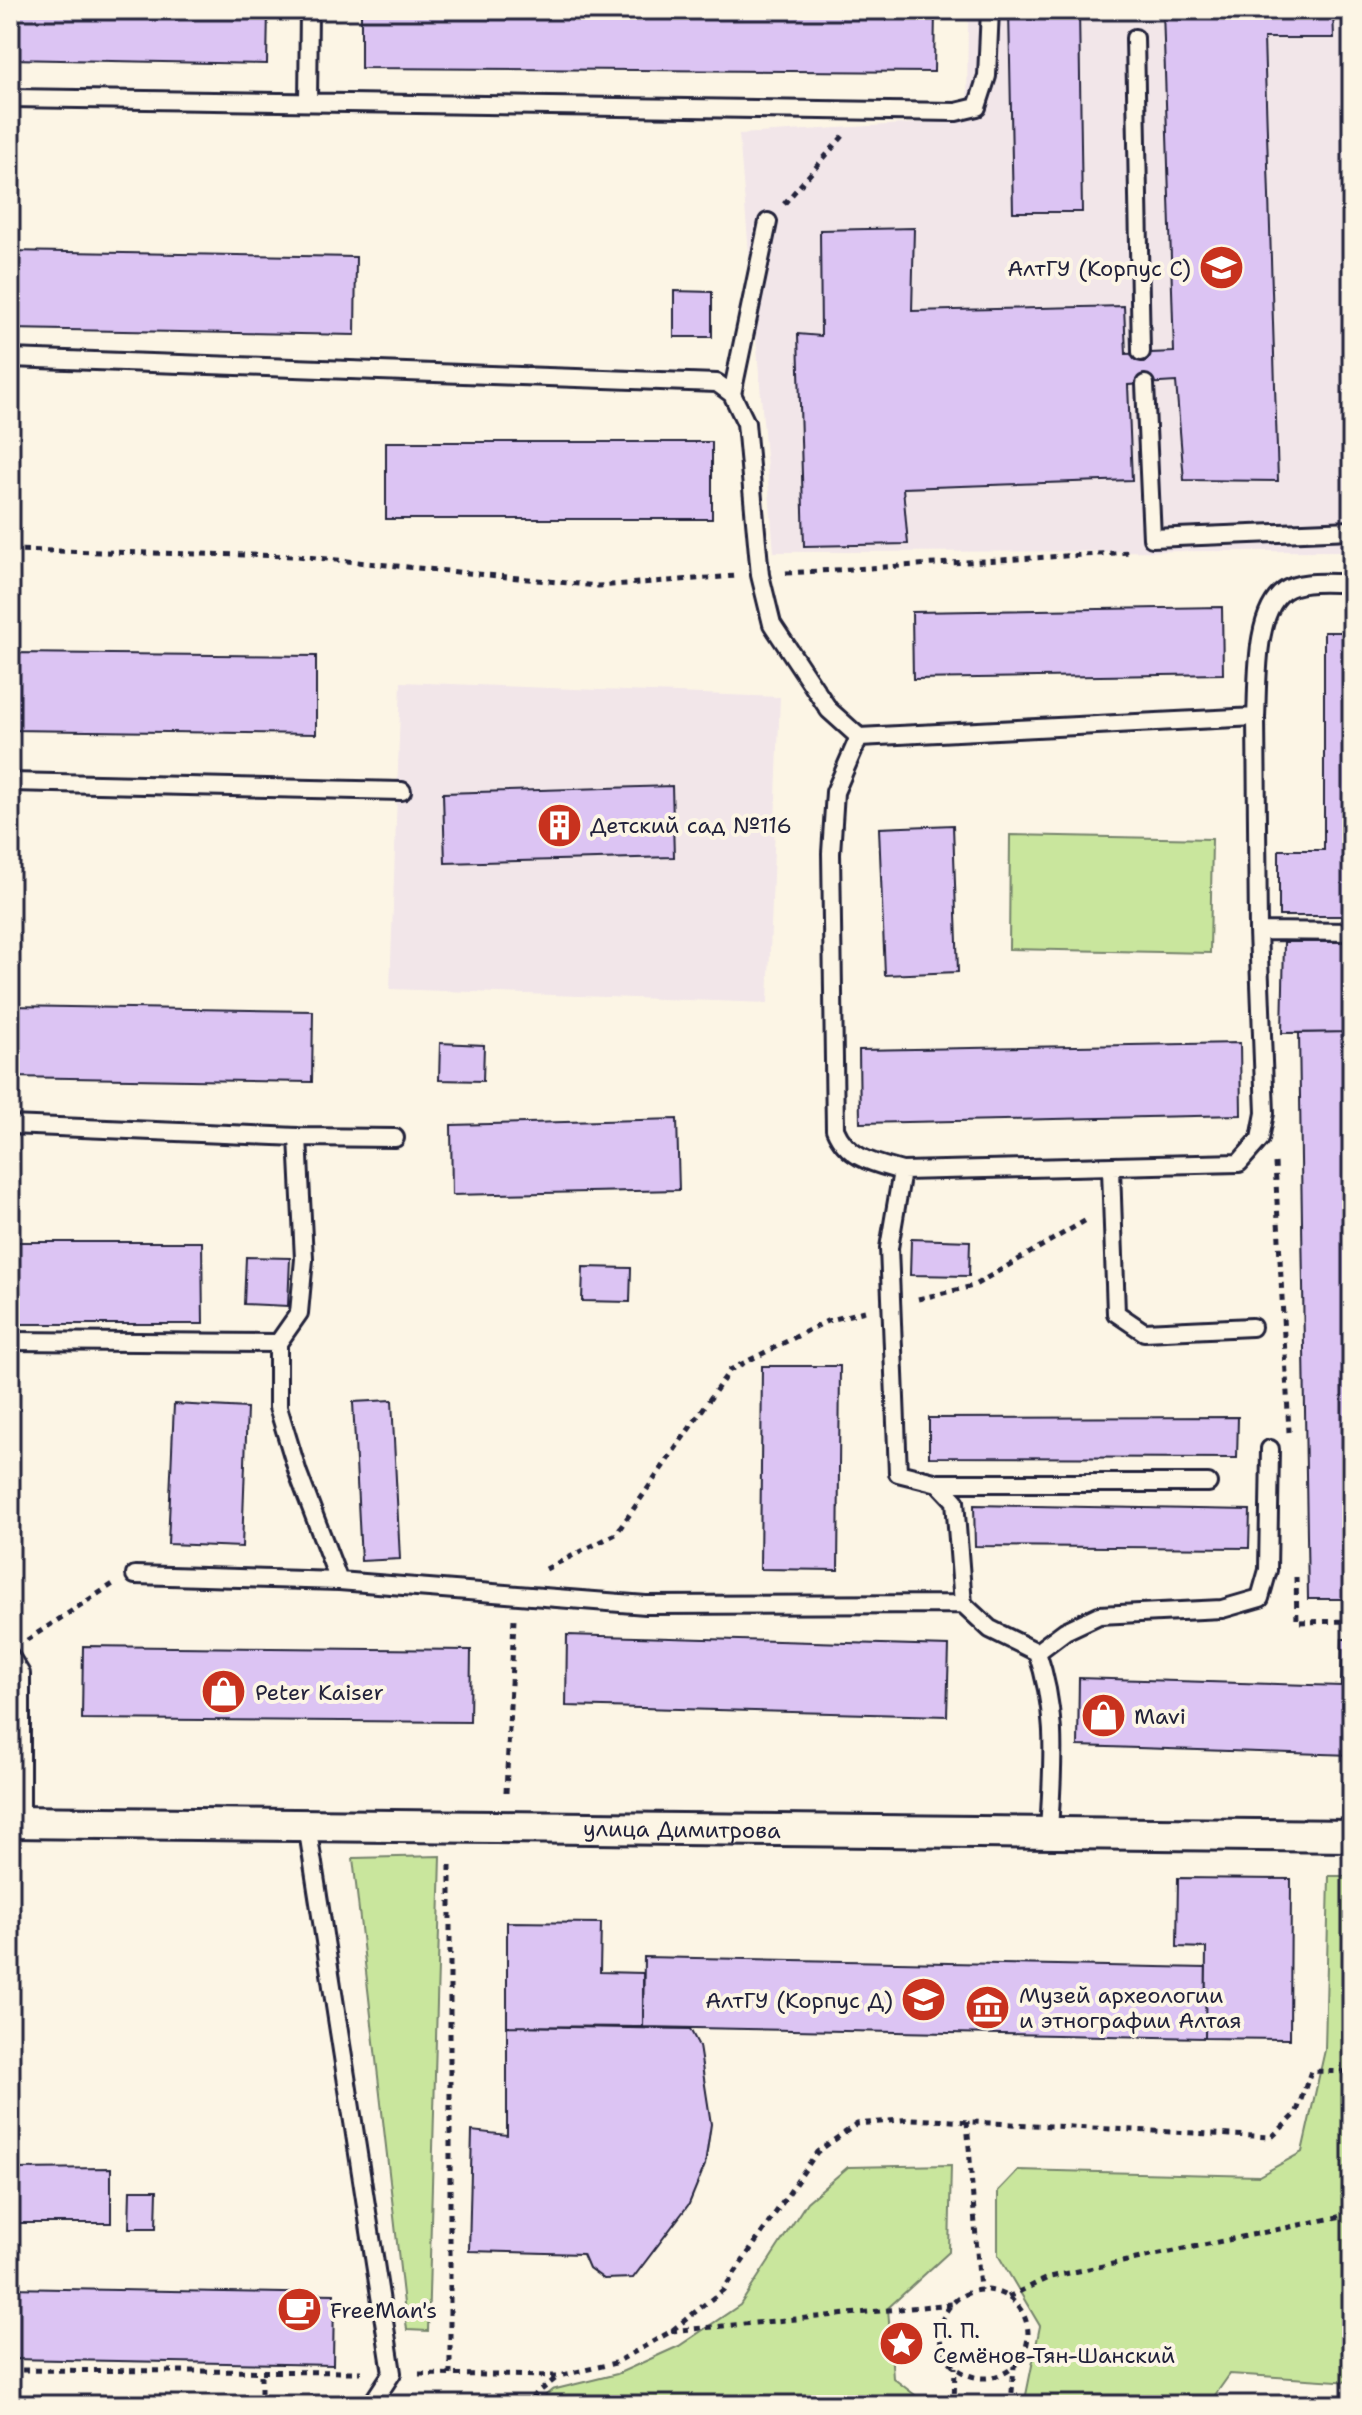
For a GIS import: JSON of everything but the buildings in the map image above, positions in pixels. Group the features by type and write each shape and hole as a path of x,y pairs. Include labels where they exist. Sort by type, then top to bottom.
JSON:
{"street":[{"name":"улица Димитрова","path":"15,1822 1352,1836"}],"lane":[{"path":"308,102 309,10"},
{"path":"10,98 956,112 977,107 987,76 990,10"},
{"path":"1135,38 1141,352"},
{"path":"732,394 768,222"},
{"path":"10,358 717,383 732,394 746,423 760,575 772,624 829,710 859,737 1256,717"},
{"path":"1145,384 1152,538 1352,530"},
{"path":"859,737 835,792 831,853 835,1129 842,1145 863,1160 902,1171 1111,1169 1239,1163 1260,1139 1265,1113 1258,931 1256,717 1261,641 1270,607 1285,590 1303,585 1352,583"},
{"path":"10,782 402,791"},
{"path":"1258,931 1352,932"},
{"path":"10,1125 395,1138"},
{"path":"298,1137 304,1259 299,1313 278,1343 278,1407 298,1473 339,1581"},
{"path":"1111,1169 1116,1313 1144,1332 1252,1327"},
{"path":"902,1171 889,1248 898,1473 938,1483 1208,1483"},
{"path":"10,1341 278,1343"},
{"path":"1037,1652 1065,1631 1099,1615 1222,1609 1260,1598 1268,1570 1270,1449"},
{"path":"938,1483 955,1501 963,1604 990,1629 1037,1652 1050,1689 1055,1728 1049,1833"},
{"path":"135,1575 339,1581 646,1605 963,1604"},
{"path":"15,1822 21,1674 16,1649"},
{"path":"307,1825 392,2373 371,2405"}],"path":[{"path":"768,222 865,111"},
{"path":"10,550 297,556 598,586 1145,551"},
{"path":"1278,1168 1287,1378"},
{"path":"505,1827 515,1585 616,1534 730,1370 827,1321 973,1286 1110,1206"},
{"path":"16,1649 107,1587 135,1575"},
{"path":"450,1858 450,2375"},
{"path":"10,2370 261,2369 559,2376 615,2363 670,2332 723,2290 817,2152 857,2124 912,2119 1272,2137 1296,2114 1311,2071 1352,2072"},
{"path":"967,2121 980,2290"},
{"path":"1008,2297 1050,2277 1352,2214"},
{"path":"980,2290 1008,2297 1026,2319 1028,2333 1026,2347 1014,2365 997,2377 982,2378 955,2367 945,2356 941,2341 941,2326 952,2304 967,2293 980,2290"},
{"path":"670,2332 952,2304"},
{"path":"1011,2405 1014,2365"},
{"path":"954,2405 955,2367"},
{"path":"261,2369 261,2405"},
{"path":"522,2405 559,2376"}],"shaded area":[{"path":"968,10 1352,10 1352,551 774,552 739,134 967,120"},
{"path":"401,682 780,697 768,1003 390,989"}],"green space":[{"path":"1010,835 1212,839 1210,953 1009,949"},
{"path":"441,1856 428,2331 407,2330 353,1858"},
{"path":"1329,1876 1352,1876 1352,2382 1230,2374 1208,2405 1024,2405 1040,2326 998,2255 998,2191 1018,2170 1259,2176 1302,2152 1325,2050"},
{"path":"951,2165 949,2252 888,2308 893,2378 928,2405 534,2405 552,2390 617,2374 679,2346 740,2305 807,2202 848,2167"}],"place":[{"name":"АлтГУ (Корпус С)","path":"1222,268"},
{"name":"Детский сад №116","path":"559,825"},
{"name":"Peter Kaiser","path":"224,1692"},
{"name":"Mavi","path":"1103,1716"},
{"name":"АлтГУ (Корпус Д)","path":"924,2000"},
{"name":"Музей археологии и этнографии Алтая","path":"988,2008"},
{"name":"FreeMan's","path":"299,2310"},
{"name":"П. П. Семёнов-Тян-Шанский","path":"902,2343"}]}
